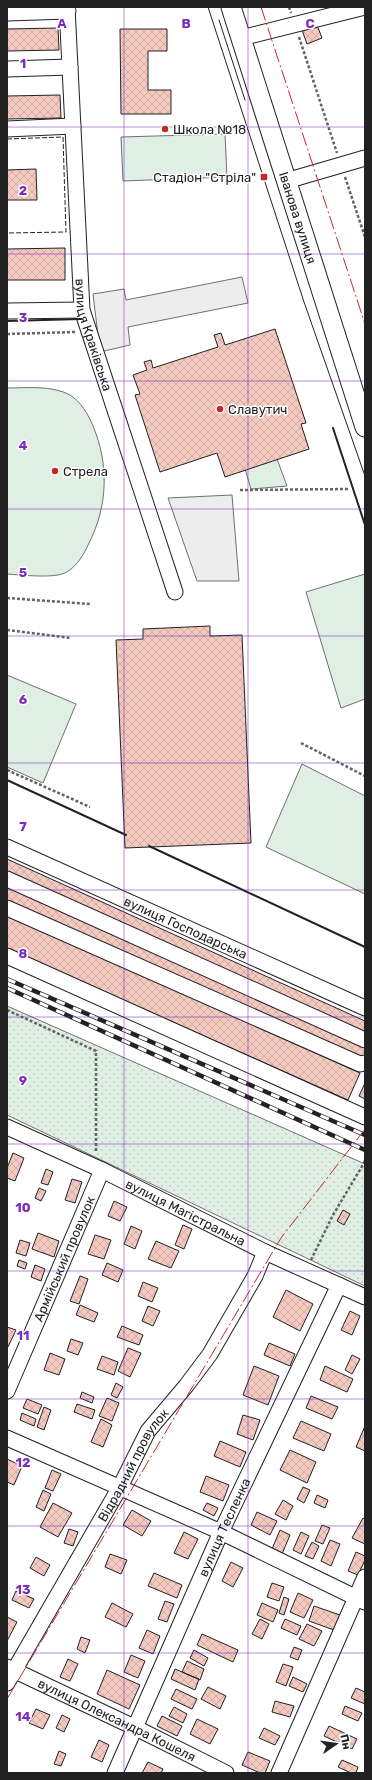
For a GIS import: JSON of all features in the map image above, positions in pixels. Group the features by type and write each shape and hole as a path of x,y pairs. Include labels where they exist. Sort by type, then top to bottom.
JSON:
{"main road":[{"name":"Іванова вулиця","path":"231,7 246,37 292,179 360,394 365,428"},
{"name":"Іванова вулиця","path":"243,7 246,37"}],"street":[{"path":"246,37 365,7"},
{"path":"7,12 68,9"},
{"name":"вулиця Краківська","path":"68,9 82,310 174,592"},
{"path":"7,69 70,67"},
{"path":"7,129 73,126"},
{"path":"292,179 365,158"},
{"path":"7,311 82,310"},
{"name":"вулиця Господарська","path":"7,847 365,1008"},
{"path":"7,879 365,1040"},
{"path":"7,908 360,1064 365,1063"},
{"path":"7,956 365,1118"},
{"name":"вулиця Магістральна","path":"7,1127 99,1169 265,1252 365,1297"},
{"name":"Армійський провулок","path":"7,1391 99,1169"},
{"name":"Відрадний провулок","path":"7,1683 11,1669 120,1487 148,1431 194,1376 214,1348 255,1276 265,1252"},
{"name":"вулиця Тесленка","path":"115,1773 221,1532 339,1285"},
{"path":"7,1438 221,1532 360,1600"},
{"path":"279,1773 360,1600 365,1577"},
{"name":"вулиця Олександра Кошеля","path":"11,1669 136,1728 226,1773"}],"path":[{"path":"289,7 365,237"},
{"path":"7,334 89,332"},
{"path":"240,490 348,489"},
{"path":"7,598 90,604"},
{"path":"7,630 71,638"},
{"path":"301,742 365,776"},
{"path":"7,770 90,807"},
{"path":"7,1010 96,1051 99,1169"},
{"path":"306,1270 318,1244 355,1180 365,1158"}],"green space":[{"path":"225,134 227,177 123,181 121,137"},
{"name":"Стрела","path":"7,388 47,388 70,395 78,401 86,413 98,440 104,470 103,500 100,514 83,555 71,569 62,574 38,576 7,574"},
{"path":"277,459 287,486 251,489 245,469"},
{"path":"365,574 365,699 341,708 306,592"},
{"path":"7,675 76,704 43,783 7,767"},
{"path":"302,764 365,796 365,894 266,847"},
{"path":"7,1006 365,1164 365,1286 7,1115"}],"shaded area":[{"path":"242,277 248,303 128,327 130,345 100,352 93,294 124,289 126,300"},
{"path":"232,495 239,581 197,581 168,498"}],"building":[{"path":"317,25 322,38 307,44 302,30"},
{"path":"58,28 59,50 7,51 7,29"},
{"path":"120,29 167,29 167,51 148,51 148,90 171,90 171,114 121,114"},
{"path":"60,95 61,118 7,119 7,96"},
{"path":"36,169 37,200 7,200 7,170"},
{"path":"65,248 65,280 7,280 7,249"},
{"name":"Славутич","path":"275,329 306,423 301,424 309,449 225,477 217,453 160,472 135,395 140,394 133,375 147,370 144,362 151,360 153,368 218,347 214,335 221,333 225,345"},
{"path":"210,626 210,636 242,635 251,843 125,848 116,640 143,639 143,629"},
{"path":"7,859 365,1021 365,1036 7,874"},
{"path":"9,886 365,1044 365,1055 363,1060 7,902 7,890"},
{"path":"7,915 360,1073 348,1100 7,948"},
{"path":"365,1083 365,1099 359,1096"},
{"path":"13,1153 24,1158 15,1181 7,1178 7,1168"},
{"path":"46,1169 53,1172 48,1185 41,1183"},
{"path":"72,1179 82,1182 75,1203 65,1200"},
{"path":"39,1188 46,1191 41,1201 35,1198"},
{"path":"114,1201 127,1207 120,1221 108,1216"},
{"path":"343,1210 350,1214 344,1225 337,1221"},
{"path":"183,1225 192,1229 184,1249 175,1245"},
{"path":"131,1226 142,1231 135,1249 124,1244"},
{"path":"38,1233 59,1241 54,1257 32,1249"},
{"path":"95,1235 111,1240 104,1259 88,1254"},
{"path":"20,1240 30,1243 26,1256 16,1253"},
{"path":"156,1241 179,1251 171,1268 148,1259"},
{"path":"19,1260 27,1263 25,1269 17,1266"},
{"path":"107,1263 123,1270 118,1282 102,1275"},
{"path":"35,1265 45,1269 41,1281 31,1277"},
{"path":"80,1276 88,1279 79,1304 70,1301"},
{"path":"143,1282 158,1288 152,1302 138,1296"},
{"path":"286,1290 313,1304 300,1331 273,1317"},
{"path":"80,1305 98,1313 94,1322 76,1315"},
{"path":"148,1306 160,1311 153,1326 142,1321"},
{"path":"350,1311 360,1316 352,1335 341,1330"},
{"path":"122,1326 143,1335 139,1345 117,1337"},
{"path":"7,1327 16,1330 8,1347 7,1347"},
{"path":"71,1339 83,1343 78,1355 67,1351"},
{"path":"269,1343 295,1354 290,1366 264,1355"},
{"path":"128,1348 141,1353 130,1377 118,1371"},
{"path":"50,1353 65,1359 59,1375 44,1370"},
{"path":"352,1355 360,1359 352,1374 345,1370"},
{"path":"102,1356 118,1362 114,1375 97,1369"},
{"path":"254,1366 279,1376 268,1405 243,1395"},
{"path":"325,1366 353,1379 347,1392 320,1380"},
{"path":"116,1383 123,1387 117,1398 111,1395"},
{"path":"82,1392 94,1397 92,1403 80,1398"},
{"path":"311,1396 338,1407 332,1419 306,1408"},
{"path":"107,1398 119,1403 112,1421 99,1416"},
{"path":"27,1399 42,1405 38,1414 23,1408"},
{"path":"77,1404 95,1410 92,1419 74,1412"},
{"path":"44,1407 51,1410 44,1430 37,1427"},
{"path":"22,1413 36,1419 34,1426 20,1420"},
{"path":"243,1415 260,1420 253,1440 237,1434"},
{"path":"101,1419 112,1425 103,1447 91,1442"},
{"path":"301,1421 331,1434 324,1451 293,1438"},
{"path":"365,1426 365,1451 356,1447"},
{"path":"220,1441 246,1452 240,1467 214,1456"},
{"path":"290,1450 316,1462 307,1483 280,1470"},
{"path":"7,1459 22,1466 14,1485 7,1482"},
{"path":"52,1470 61,1474 53,1491 45,1488"},
{"path":"206,1476 229,1485 223,1501 200,1492"},
{"path":"303,1487 310,1490 304,1503 297,1499"},
{"path":"43,1490 51,1494 44,1511 36,1507"},
{"path":"317,1495 328,1500 325,1508 314,1503"},
{"path":"283,1500 293,1506 286,1520 275,1514"},
{"path":"53,1503 72,1513 58,1537 40,1527"},
{"path":"207,1503 218,1508 214,1516 203,1510"},
{"path":"132,1510 151,1521 142,1536 123,1525"},
{"path":"257,1512 277,1521 270,1535 251,1525"},
{"path":"363,1518 365,1519 365,1544 352,1538"},
{"path":"322,1525 330,1528 323,1544 315,1541"},
{"path":"69,1529 78,1532 73,1546 64,1543"},
{"path":"280,1530 290,1535 282,1554 272,1549"},
{"path":"184,1532 198,1539 188,1559 174,1553"},
{"path":"301,1532 309,1536 301,1554 293,1550"},
{"path":"330,1540 340,1544 331,1566 321,1561"},
{"path":"312,1542 319,1546 313,1559 305,1556"},
{"path":"356,1552 365,1556 365,1560 358,1575 348,1571"},
{"path":"110,1554 127,1560 121,1574 105,1567"},
{"path":"36,1557 50,1565 44,1576 30,1568"},
{"path":"231,1562 243,1568 233,1587 222,1581"},
{"path":"154,1573 182,1585 177,1598 148,1586"},
{"path":"272,1583 284,1587 279,1601 267,1597"},
{"path":"16,1591 34,1599 29,1608 12,1600"},
{"path":"298,1593 313,1600 304,1618 290,1612"},
{"path":"284,1597 289,1599 284,1615 279,1613"},
{"path":"165,1601 174,1604 167,1622 158,1619"},
{"path":"112,1603 133,1614 126,1627 105,1617"},
{"path":"262,1603 278,1610 273,1622 257,1615"},
{"path":"314,1606 340,1615 334,1630 309,1621"},
{"path":"7,1617 17,1622 7,1641"},
{"path":"260,1619 269,1624 262,1639 252,1634"},
{"path":"285,1619 301,1626 297,1635 281,1628"},
{"path":"307,1624 322,1631 314,1646 299,1639"},
{"path":"147,1630 160,1636 153,1654 139,1648"},
{"path":"202,1634 238,1650 233,1662 197,1645"},
{"path":"81,1637 90,1640 85,1653 77,1649"},
{"path":"294,1647 302,1650 298,1660 290,1657"},
{"path":"194,1650 208,1658 204,1666 190,1658"},
{"path":"131,1655 145,1661 138,1678 124,1672"},
{"path":"68,1659 78,1664 70,1681 60,1677"},
{"path":"187,1661 204,1669 200,1680 182,1672"},
{"path":"283,1664 293,1667 286,1686 276,1682"},
{"path":"175,1669 199,1679 195,1690 171,1679"},
{"path":"107,1670 140,1685 129,1709 97,1694"},
{"path":"293,1677 307,1684 303,1692 289,1686"},
{"path":"208,1687 226,1696 220,1709 201,1699"},
{"path":"356,1688 365,1692 365,1704 351,1698"},
{"path":"176,1689 197,1699 192,1709 171,1699"},
{"path":"275,1701 294,1706 290,1717 272,1712"},
{"path":"345,1706 362,1713 358,1721 342,1714"},
{"path":"174,1707 187,1714 183,1723 169,1716"},
{"path":"36,1709 50,1715 43,1729 29,1723"},
{"path":"62,1715 70,1719 64,1732 56,1728"},
{"path":"162,1716 182,1726 177,1736 157,1726"},
{"path":"197,1719 218,1729 210,1744 190,1734"},
{"path":"329,1726 357,1739 352,1749 324,1736"},
{"path":"264,1728 280,1736 275,1745 259,1738"},
{"path":"99,1740 109,1745 102,1762 91,1757"},
{"path":"59,1751 66,1754 61,1766 54,1764"},
{"path":"248,1752 270,1761 265,1773 260,1773 242,1765"},
{"path":"342,1760 358,1767 356,1773 351,1773 338,1767"},
{"path":"148,1762 163,1769 161,1773 142,1773"}],"tram line":[{"path":"208,7 304,302 365,476"},
{"path":"219,20 245,100"}],"railway":[{"path":"7,979 365,1135"},
{"path":"7,988 365,1150"}],"fence":[{"path":"7,139 63,137 66,232 7,233"}],"wall":[{"path":"7,321 81,319"},
{"path":"333,428 365,525"},
{"path":"7,780 126,835"},
{"path":"149,846 365,947"}],"power":[{"path":"261,7 365,324"},
{"path":"7,1699 281,1238 365,1129"}],"place":[{"name":"Школа №18","path":"165,129"},
{"name":"Стадіон \"Стріла\"","path":"264,177"},
{"name":"Славутич","path":"220,409"},
{"name":"Стрела","path":"55,471"}]}
